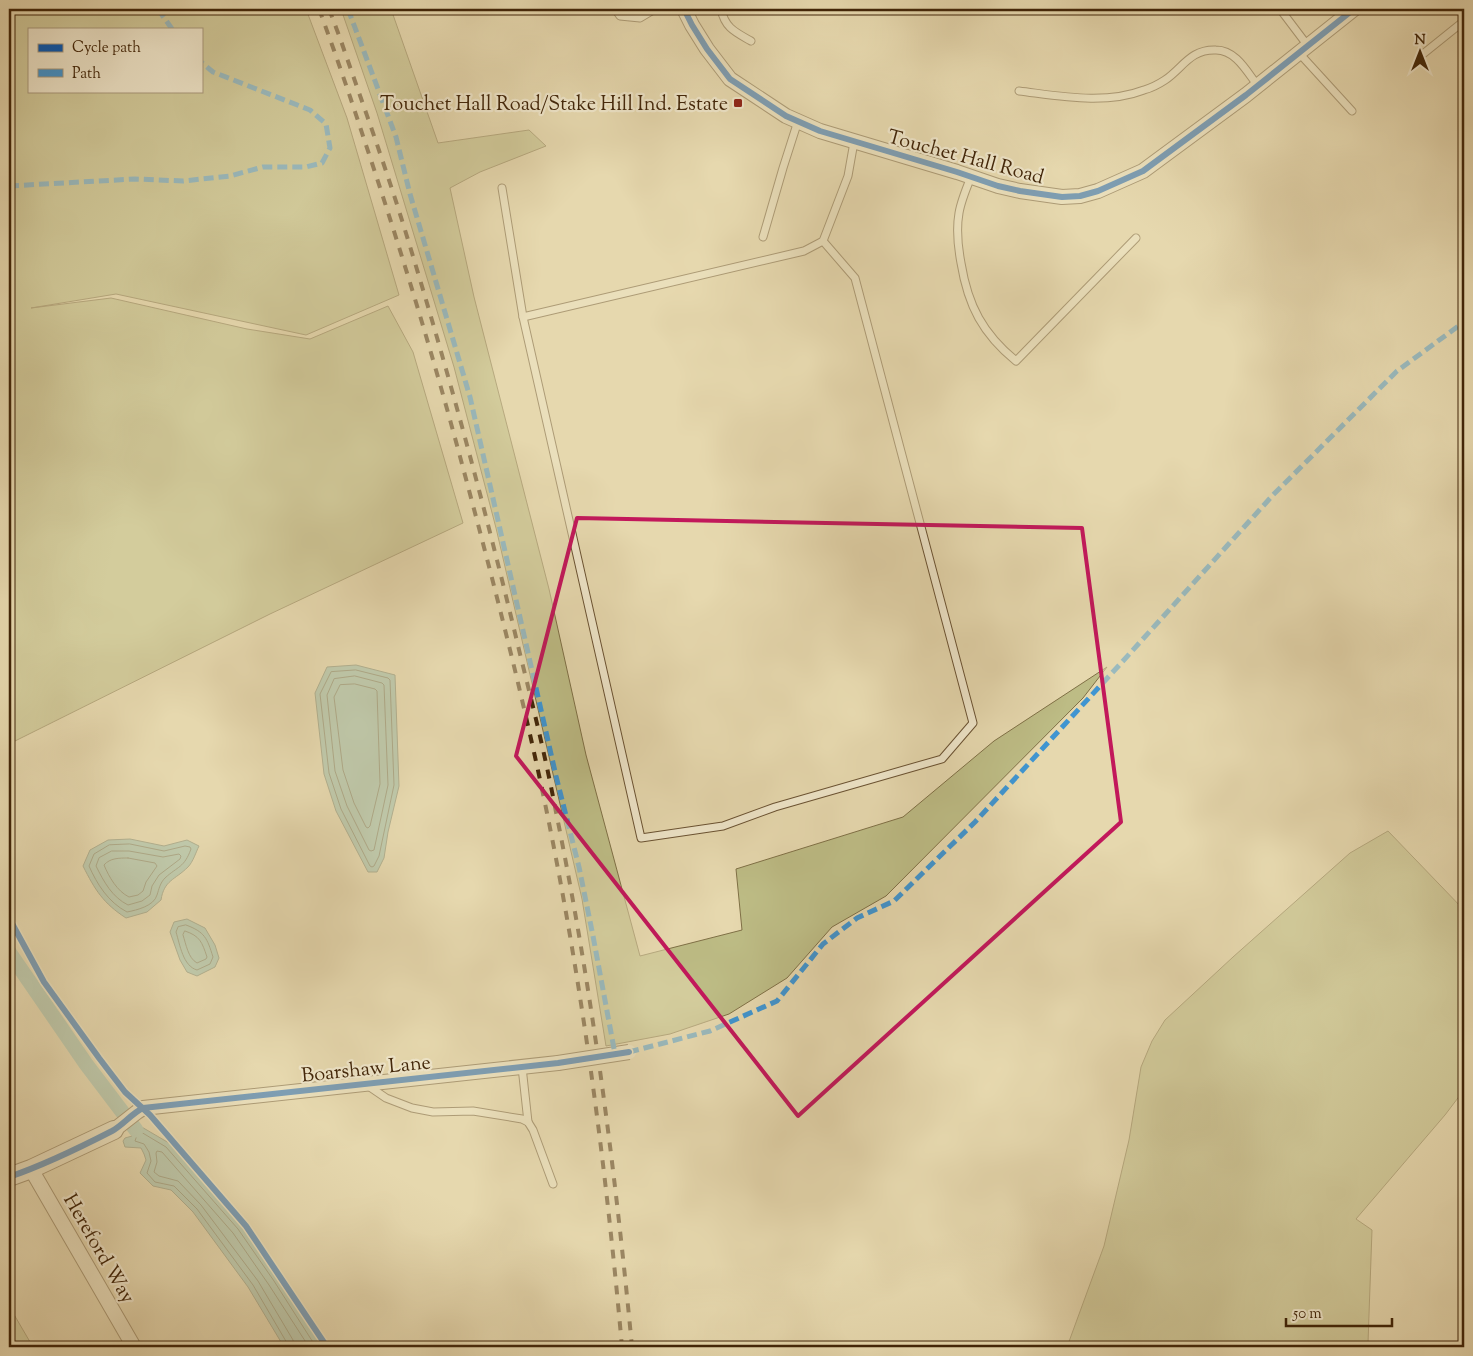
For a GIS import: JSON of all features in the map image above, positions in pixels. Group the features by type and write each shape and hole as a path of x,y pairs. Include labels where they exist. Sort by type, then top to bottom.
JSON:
{"street":[{"name":"Touchet Hall Road","path":"684,9 707,49 730,78 786,116 820,131 971,176 998,186 1042,195 1071,196 1080,196 1098,191 1143,171 1258,86 1354,9"},
{"name":"Boarshaw Lane","path":"114,1130 143,1108 558,1063 629,1052"},
{"path":"9,1177 31,1169 114,1130"},
{"name":"Hereford Way","path":"31,1169 134,1347"}],"lane":[{"path":"615,9 620,16 640,18 655,9"},
{"path":"720,9 724,20 731,29 751,41"},
{"path":"1280,9 1304,49 1352,112"},
{"path":"1423,54 1464,21"},
{"path":"1019,91 1069,97 1103,98 1125,96 1166,80 1195,54 1215,50 1233,55 1258,86"},
{"path":"763,237 782,168 798,121"},
{"path":"523,317 804,251 823,241 848,176 854,142"},
{"path":"971,176 959,212 957,228 958,250 963,278 970,302 980,321 1000,348 1016,361 1136,238"},
{"path":"502,188 523,317 641,838 723,826 774,807 942,759 973,723 855,278 823,241"},
{"path":"522,1067 528,1122 533,1130 553,1184"},
{"path":"366,1085 386,1098 419,1109 433,1112 473,1111 522,1119 528,1122"}],"highlighted area":[{"path":"577,518 1082,528 1121,822 798,1116 516,756"}],"shaded area":[{"path":"9,9 306,9 347,118 399,295 306,335 116,294 31,308 111,298 247,329 310,339 388,306 413,352 463,523 270,614 9,744"},
{"path":"341,9 391,9 438,143 529,130 546,146 480,172 450,188 474,297 549,589 586,755 640,956 742,930 736,869 903,817 994,741 1107,667 1083,698 886,896 832,927 787,978 729,1014 670,1034 606,1046 582,899 496,528 454,367 377,113"},
{"path":"1388,831 1464,910 1464,1090 1356,1219 1372,1230 1369,1347 1215,1347 1212,1343 1204,1347 1067,1347 1104,1246 1129,1140 1141,1067 1152,1041 1165,1020 1350,853"},
{"path":"9,1306 33,1347 9,1347"}],"water":[{"path":"356,665 395,675 399,786 384,858 377,872 368,872 336,811 324,774 315,693 327,667"},
{"path":"130,839 164,846 187,840 199,846 190,865 167,884 162,893 161,900 147,912 126,918 111,907 100,895 83,866 90,850 108,840"},
{"path":"187,919 205,928 215,945 219,958 215,967 197,976 187,972 180,960 170,932 174,922"},
{"path":"136,1120 140,1126 169,1143 242,1226 279,1279 322,1347 284,1347 248,1287 193,1212 171,1190 153,1186 140,1173 146,1160 141,1148 125,1147 123,1141 125,1138 132,1136 128,1125"}],"waterway":[{"path":"9,952 86,1064 136,1130"}],"railway":[{"path":"319,9 377,180 428,342 485,551 528,725 560,879 582,1012 601,1146 622,1347"},
{"path":"329,9 390,182 436,335 494,547 544,752 581,945 601,1079 632,1347"}],"marked path":[{"path":"158,9 171,28"},
{"path":"348,9 396,137 410,194 470,397 556,776 579,867 615,1054"},
{"path":"9,186 135,179 183,181 230,176 263,167 306,167 322,163 330,148 326,124 310,110 213,72 202,63"},
{"path":"629,1052 710,1031 777,1001 823,944 857,918 894,901 975,822 1273,495 1397,371 1464,322"}],"cycle path":[{"path":"684,9 707,49 730,79 786,116 820,131 998,186 1062,197 1080,196 1098,191 1143,171 1246,95 1354,9"},
{"path":"9,918 44,982 99,1058 125,1092 150,1115 246,1226 327,1347"},
{"path":"9,1177 61,1156 112,1131 143,1108 558,1063 629,1052"}],"place":[{"name":"Touchet Hall Road/Stake Hill Ind. Estate","path":"738,103"}]}
